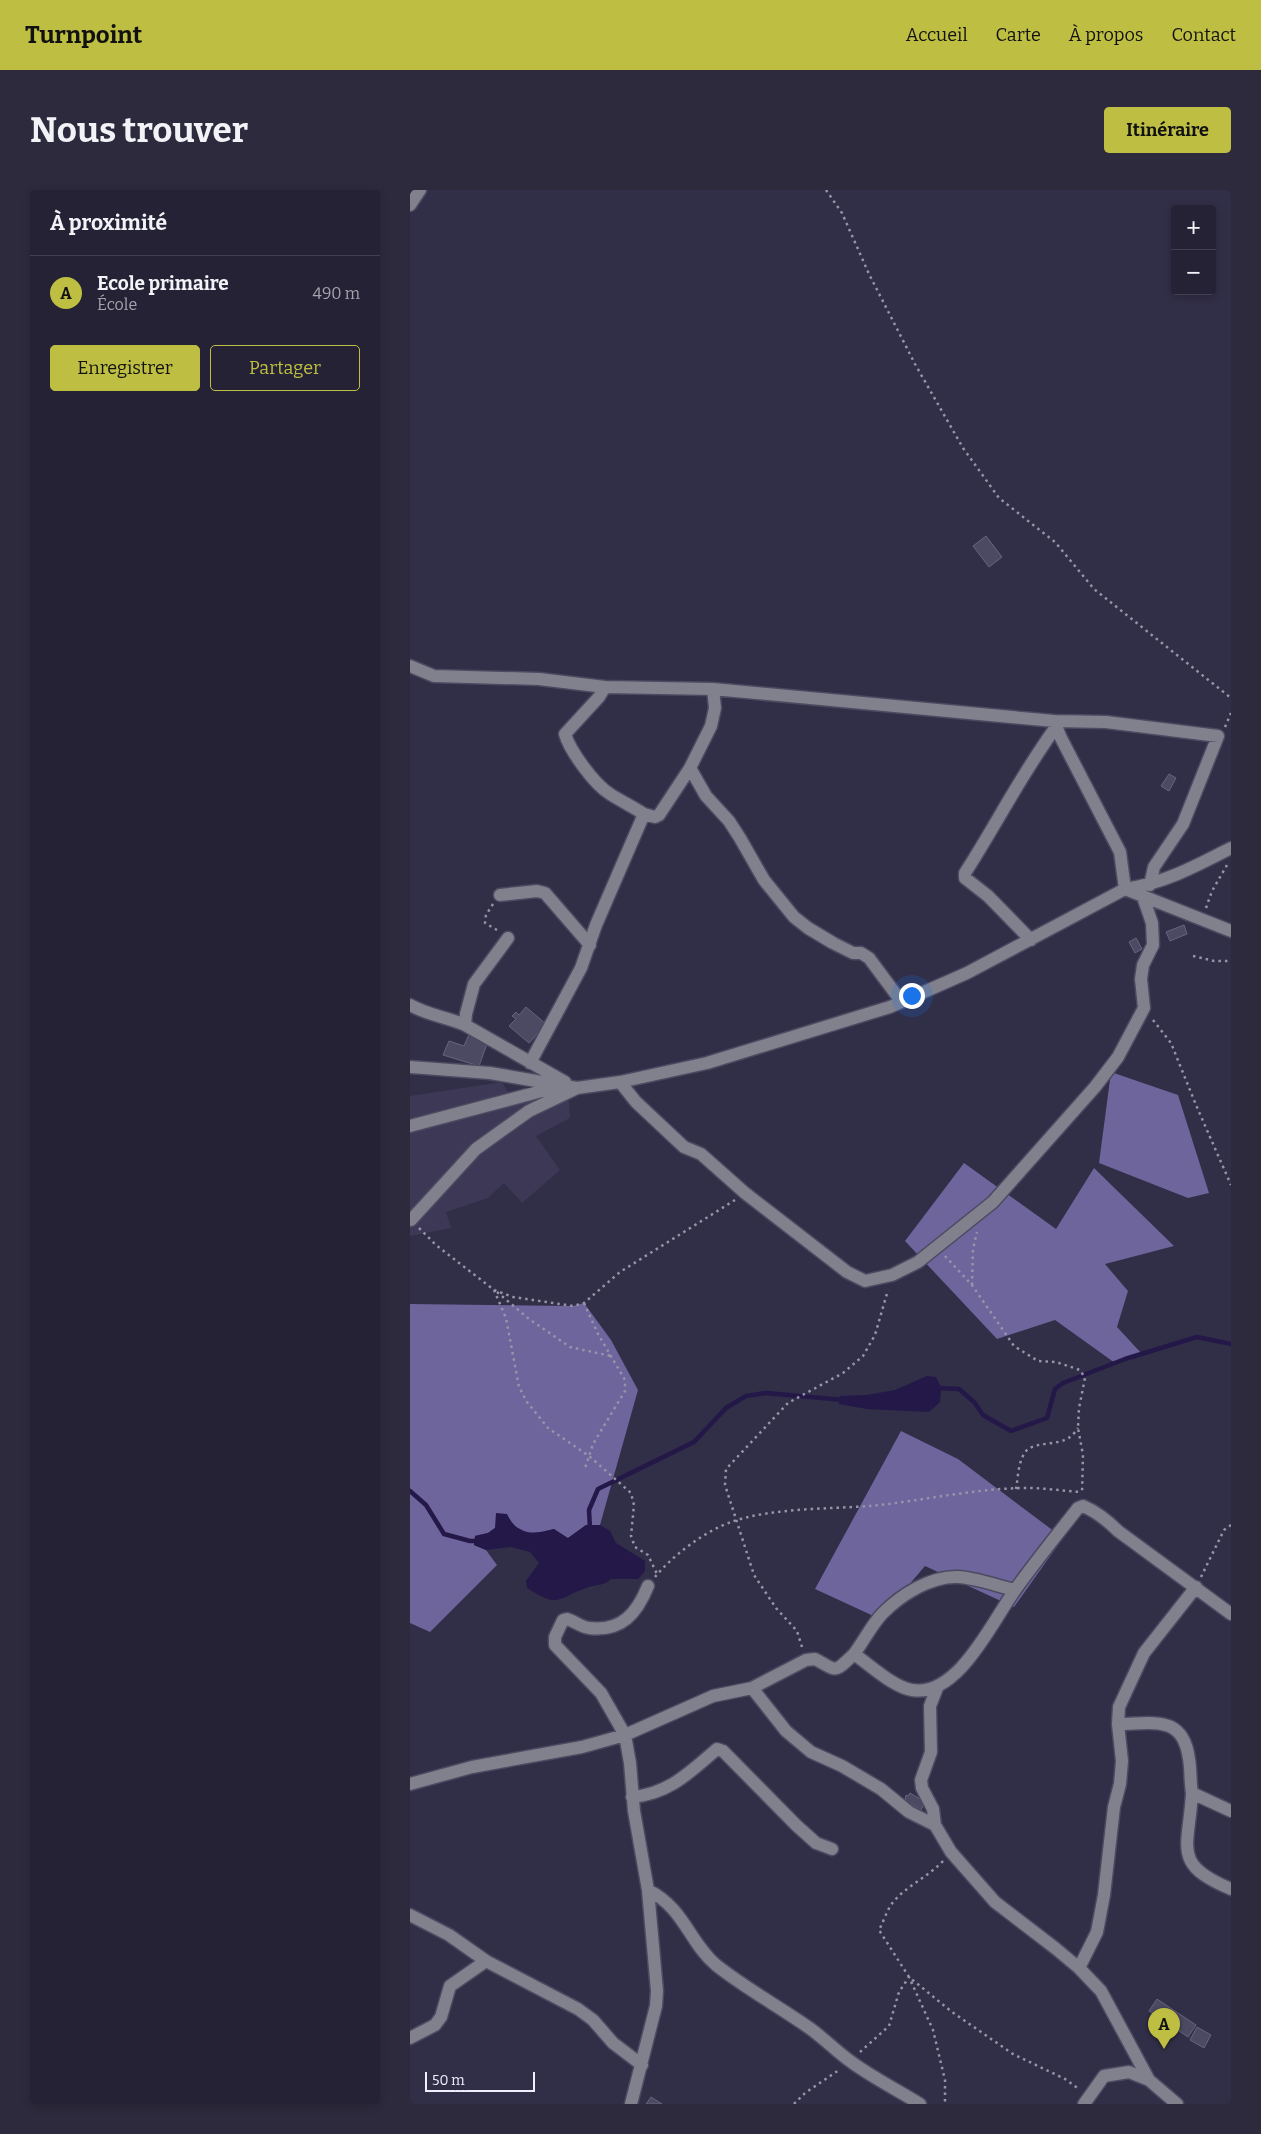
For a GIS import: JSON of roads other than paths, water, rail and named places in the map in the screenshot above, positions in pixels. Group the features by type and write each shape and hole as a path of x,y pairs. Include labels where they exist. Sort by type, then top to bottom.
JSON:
{"street":[{"path":"410,205 420,190"},
{"path":"410,666 434,676 539,679 606,687 713,689 1055,724 1106,722 1218,736 1183,824 1154,867 1150,885"},
{"path":"606,687 565,734 568,744 608,793 644,814 655,817 659,815 690,768 711,726 715,708 713,689"},
{"path":"1055,724 1120,852 1125,889"},
{"path":"1031,940 988,896 965,878 965,873 994,829 1055,724"},
{"path":"690,768 706,796 729,821 752,862 780,901 808,928 853,953 869,958 901,1001"},
{"path":"530,1063 554,1022 581,968 596,925 644,814"},
{"path":"410,1067 490,1073 577,1088 620,1082 707,1063 890,1007 967,973 1031,940 1103,899 1125,889 1150,885 1182,873 1231,848"},
{"path":"1125,889 1231,931"},
{"path":"500,895 537,891 545,893 590,945"},
{"path":"620,1082 631,1097 684,1147 701,1154 745,1193 847,1272 865,1281 892,1275 912,1266 937,1248 993,1202 1096,1087 1118,1057 1144,1008 1141,979 1143,965 1153,945 1152,923 1144,897"},
{"path":"465,1025 474,984 508,938"},
{"path":"410,1005 465,1025 577,1088"},
{"path":"410,1126 562,1086"},
{"path":"410,1220 476,1149 529,1111 577,1088"},
{"path":"1149,2080 1100,1991 1079,1968 995,1902 951,1852 935,1825 933,1809 922,1788 921,1780 931,1752 930,1706 937,1688 970,1657 987,1636 1015,1590 1078,1508 1083,1506 1093,1510 1118,1531 1231,1614"},
{"path":"410,1784 472,1767 582,1746 625,1735 712,1696 752,1688 806,1660 815,1659 831,1670 836,1669 854,1654 882,1614 906,1594 930,1582 943,1578 959,1577 1015,1590"},
{"path":"631,2104 656,2006 657,1991 648,1890 632,1797 630,1763 625,1735 601,1693 555,1645 555,1637 563,1620 567,1619 587,1628 602,1628 619,1624 640,1606 648,1586"},
{"path":"1079,1968 1097,1932 1104,1895 1114,1807 1120,1784 1122,1761 1118,1724 1119,1707 1144,1653 1196,1587"},
{"path":"854,1654 900,1687 912,1690 937,1688"},
{"path":"752,1688 786,1731 811,1752 842,1766 881,1789 909,1812 935,1825"},
{"path":"1118,1724 1172,1726 1180,1732 1189,1757 1192,1793 1188,1858 1195,1869 1208,1879 1231,1889"},
{"path":"632,1797 650,1796 674,1784 717,1749 723,1751 796,1825 816,1842 832,1849"},
{"path":"1192,1793 1231,1811"},
{"path":"648,1890 661,1896 678,1913 704,1952 716,1964 762,1998 807,2026 851,2062 920,2104"},
{"path":"410,1916 449,1935 486,1961 578,2008 593,2020 613,2043 642,2065"},
{"path":"410,2038 435,2025 441,2017 450,1986 486,1961"},
{"path":"1086,2100 1104,2076 1129,2072 1149,2080 1177,2104"}],"waterway":[{"path":"938,1388 959,1389 974,1402 983,1415 1011,1431 1047,1418 1055,1389 1063,1383 1125,1359 1197,1337 1231,1344"},
{"path":"590,1529 589,1510 598,1489 694,1442 726,1408 746,1396 766,1393 844,1400"},
{"path":"410,1491 426,1505 444,1534 470,1541 479,1541"}],"place":[{"name":"Ecole primaire","path":"1164,2049"}]}
